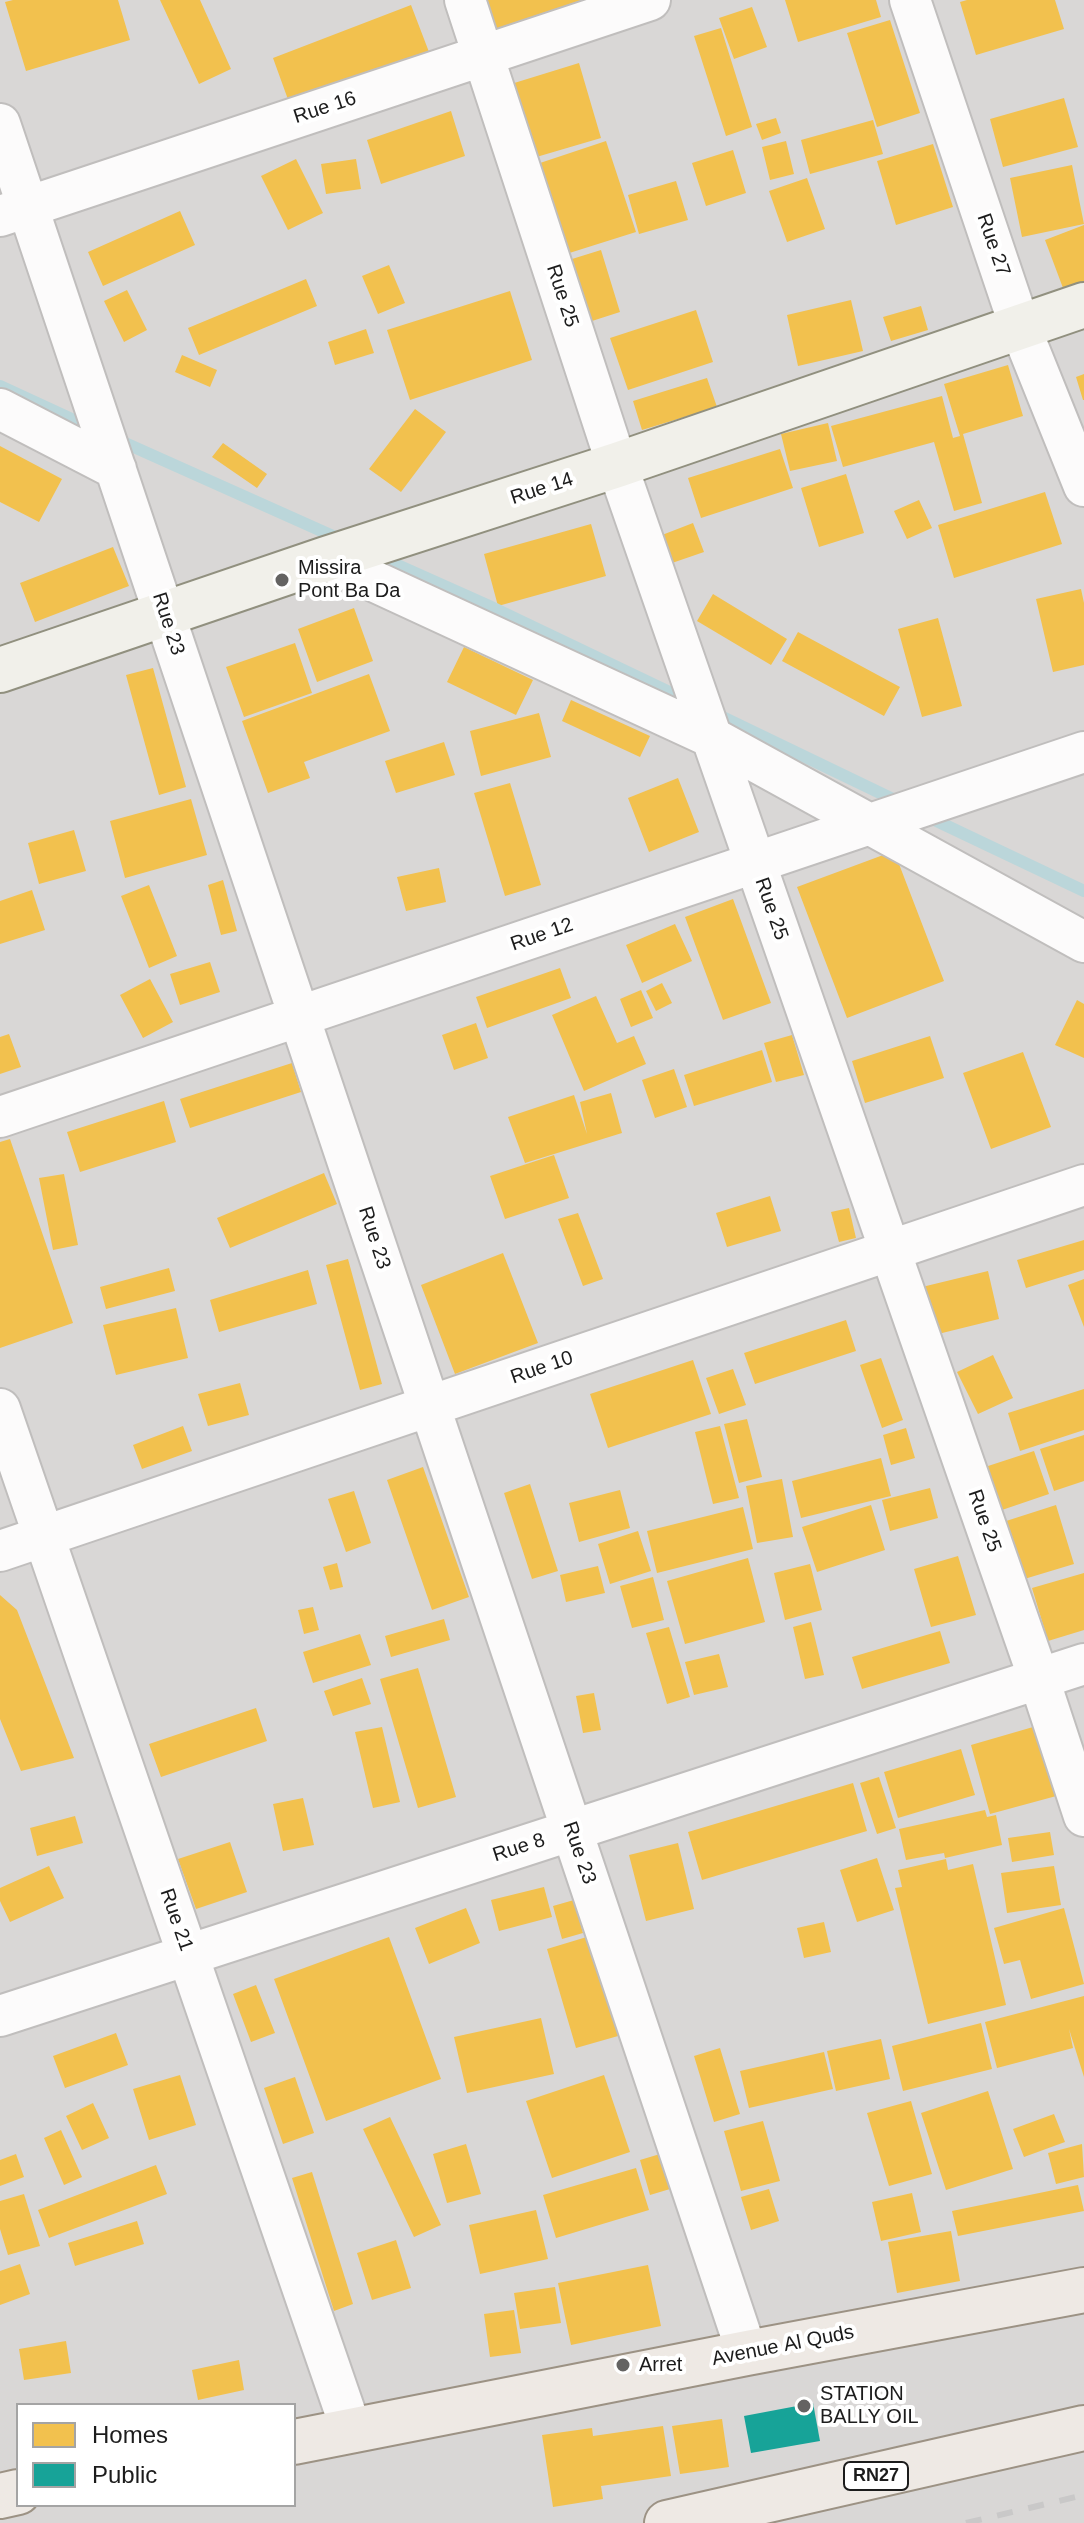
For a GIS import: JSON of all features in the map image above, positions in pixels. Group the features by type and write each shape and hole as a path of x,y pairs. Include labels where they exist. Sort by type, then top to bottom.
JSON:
{"main road":[{"name":"Avenue Al Quds","path":"296,2442 1084,2290"},
{"name":"RN27","path":"667,2523 1084,2428"}],"street":[{"name":"Rue 25","path":"465,0 617,465 1084,1816"},
{"name":"Rue 16","path":"14,211 650,0"},
{"name":"Rue 27","path":"910,0 1020,327 1084,486"},
{"name":"Rue 23","path":"0,124 14,211 116,469 747,2353"},
{"name":"Rue 14","path":"0,670 326,559 617,465 1084,305"},
{"path":"0,409 116,469"},
{"path":"326,559 711,737 1084,942"},
{"name":"Rue 12","path":"0,1117 1084,752"},
{"name":"Rue 10","path":"0,1551 1084,1185"},
{"name":"Rue 21","path":"0,1409 352,2432"},
{"name":"Rue 8","path":"0,2016 1084,1664"}],"shaded area":[{"path":"0,0 1084,0 1084,2523 0,2523"}],"building: Homes":[{"path":"118,0 130,40 26,71 5,2"},
{"path":"160,0 200,0 231,69 199,84"},
{"path":"478,0 594,0 489,33"},
{"path":"785,0 876,0 881,17 798,42"},
{"path":"1055,0 1064,29 976,55 960,2"},
{"path":"411,5 429,52 290,105 273,58"},
{"path":"752,7 767,47 734,59 719,18"},
{"path":"890,20 920,113 877,127 847,33"},
{"path":"721,28 752,127 726,136 694,36"},
{"path":"579,63 601,138 533,158 511,84"},
{"path":"1064,98 1078,147 1003,167 990,119"},
{"path":"451,111 465,156 381,184 367,140"},
{"path":"776,118 781,133 762,140 756,124"},
{"path":"873,120 883,154 810,174 801,140"},
{"path":"606,141 636,232 563,255 534,165"},
{"path":"786,141 794,174 770,180 762,147"},
{"path":"933,144 953,207 896,225 877,161"},
{"path":"733,150 746,193 706,206 692,163"},
{"path":"296,159 323,213 288,230 261,176"},
{"path":"356,159 361,189 326,194 321,164"},
{"path":"1072,165 1084,224 1022,237 1010,178"},
{"path":"807,178 825,229 787,242 769,191"},
{"path":"676,181 688,220 639,234 628,195"},
{"path":"180,211 195,245 103,286 88,252"},
{"path":"1084,225 1084,289 1066,296 1045,240"},
{"path":"601,250 620,312 592,321 572,259"},
{"path":"389,265 405,303 378,314 362,276"},
{"path":"306,279 317,306 199,355 188,328"},
{"path":"127,290 147,330 124,342 104,301"},
{"path":"510,291 532,360 410,400 387,330"},
{"path":"851,300 863,351 798,366 787,315"},
{"path":"921,306 928,330 891,341 883,317"},
{"path":"696,310 713,362 628,390 610,338"},
{"path":"366,329 374,353 335,365 328,342"},
{"path":"182,355 217,370 210,387 175,372"},
{"path":"1008,365 1023,416 963,434 982,503 954,511 934,442 843,467 831,426 942,396 953,438 960,436 944,384"},
{"path":"1084,374 1084,400 1083,400 1076,377"},
{"path":"707,378 717,407 642,430 633,401"},
{"path":"415,409 446,432 401,492 369,469"},
{"path":"828,423 837,461 790,471 781,434"},
{"path":"223,443 267,474 257,488 212,457"},
{"path":"0,446 62,479 39,522 0,502"},
{"path":"780,449 793,488 701,518 688,478"},
{"path":"846,474 864,533 819,547 801,488"},
{"path":"1045,492 1062,544 954,578 938,525"},
{"path":"919,500 932,528 907,539 894,511"},
{"path":"693,523 704,552 672,563 662,535"},
{"path":"591,524 606,576 498,606 484,554"},
{"path":"113,547 129,586 35,622 20,583"},
{"path":"1081,589 1084,603 1084,665 1053,672 1036,599"},
{"path":"713,594 787,639 771,665 697,621"},
{"path":"354,608 373,661 317,682 298,629"},
{"path":"938,618 962,706 922,717 898,629"},
{"path":"798,632 900,687 884,716 782,661"},
{"path":"295,643 312,693 244,717 226,667"},
{"path":"464,647 533,680 516,715 447,682"},
{"path":"153,668 186,787 159,795 126,675"},
{"path":"369,674 390,731 304,762 310,778 268,793 242,721"},
{"path":"571,700 650,736 640,757 562,721"},
{"path":"539,713 551,757 481,776 470,731"},
{"path":"444,742 455,775 396,793 385,761"},
{"path":"678,778 699,832 649,852 628,798"},
{"path":"510,783 541,885 505,896 474,793"},
{"path":"191,799 207,855 125,878 110,821"},
{"path":"74,830 86,871 39,884 28,843"},
{"path":"894,851 944,981 847,1018 797,887"},
{"path":"439,868 446,902 406,911 397,877"},
{"path":"223,880 237,931 221,935 208,885"},
{"path":"149,885 177,956 149,968 121,896"},
{"path":"32,890 45,930 0,944 0,901"},
{"path":"733,899 771,1003 723,1020 685,917"},
{"path":"675,924 692,961 642,983 626,945"},
{"path":"210,962 220,992 180,1005 170,974"},
{"path":"560,968 571,998 487,1028 476,997"},
{"path":"150,979 173,1022 143,1038 120,995"},
{"path":"662,983 672,1003 656,1011 646,991"},
{"path":"641,990 653,1018 631,1027 620,999"},
{"path":"596,996 617,1043 634,1036 646,1064 584,1091 552,1015"},
{"path":"1077,1000 1084,1004 1084,1058 1055,1045"},
{"path":"476,1023 488,1058 454,1070 442,1035"},
{"path":"9,1034 21,1067 0,1074 0,1037"},
{"path":"792,1035 804,1075 776,1082 764,1043"},
{"path":"930,1036 944,1078 865,1103 852,1061"},
{"path":"762,1050 772,1082 694,1106 684,1075"},
{"path":"1023,1052 1051,1127 991,1149 963,1073"},
{"path":"292,1063 301,1092 190,1128 180,1099"},
{"path":"674,1069 687,1107 655,1118 642,1080"},
{"path":"611,1093 622,1133 525,1163 508,1117 574,1095 587,1134 580,1102"},
{"path":"164,1101 176,1142 80,1172 67,1132"},
{"path":"10,1139 73,1323 0,1348 0,1142"},
{"path":"554,1155 569,1198 505,1219 490,1176"},
{"path":"324,1173 337,1204 230,1248 217,1218"},
{"path":"64,1174 78,1245 53,1250 39,1178"},
{"path":"770,1196 781,1231 727,1247 716,1213"},
{"path":"849,1208 856,1238 839,1242 831,1212"},
{"path":"578,1213 603,1279 583,1286 558,1219"},
{"path":"1084,1240 1084,1270 1026,1288 1017,1260"},
{"path":"503,1253 538,1343 455,1374 421,1285"},
{"path":"348,1259 382,1384 360,1390 326,1265"},
{"path":"169,1268 175,1291 106,1309 100,1287"},
{"path":"308,1270 317,1304 219,1332 210,1300"},
{"path":"988,1271 999,1319 934,1335 922,1287"},
{"path":"1084,1279 1084,1327 1068,1285"},
{"path":"176,1308 188,1358 116,1375 103,1325"},
{"path":"846,1320 856,1351 755,1384 744,1353"},
{"path":"993,1355 1013,1398 978,1414 957,1372"},
{"path":"881,1358 903,1420 882,1428 860,1365"},
{"path":"693,1360 711,1414 608,1448 590,1394"},
{"path":"733,1369 746,1405 719,1414 706,1378"},
{"path":"240,1383 249,1415 208,1426 198,1394"},
{"path":"1084,1389 1084,1430 1020,1451 1008,1413"},
{"path":"747,1419 762,1477 739,1483 724,1424"},
{"path":"183,1426 192,1451 142,1469 133,1445"},
{"path":"720,1426 739,1498 713,1504 695,1432"},
{"path":"906,1428 915,1458 891,1465 883,1435"},
{"path":"1084,1435 1084,1481 1054,1491 1040,1449"},
{"path":"1034,1451 1049,1494 999,1511 985,1467"},
{"path":"881,1458 891,1496 801,1518 792,1481"},
{"path":"423,1467 469,1597 432,1610 387,1480"},
{"path":"782,1479 793,1537 757,1543 746,1486"},
{"path":"530,1484 558,1571 532,1579 504,1493"},
{"path":"930,1488 938,1518 890,1531 882,1500"},
{"path":"620,1490 630,1528 579,1542 569,1503"},
{"path":"354,1491 371,1543 346,1552 328,1499"},
{"path":"871,1505 885,1550 817,1572 802,1527"},
{"path":"1056,1505 1074,1564 1021,1580 1003,1522"},
{"path":"743,1507 753,1549 657,1573 647,1531"},
{"path":"638,1531 651,1571 610,1584 598,1544"},
{"path":"958,1556 976,1615 931,1627 914,1569"},
{"path":"748,1558 765,1622 685,1644 667,1581"},
{"path":"337,1563 343,1587 330,1590 323,1567"},
{"path":"810,1564 822,1610 785,1620 774,1573"},
{"path":"598,1566 605,1593 566,1602 560,1575"},
{"path":"1084,1573 1084,1630 1048,1641 1032,1588"},
{"path":"653,1577 664,1620 632,1628 620,1586"},
{"path":"0,1595 17,1610 74,1758 21,1771 0,1719"},
{"path":"313,1607 319,1630 304,1634 298,1610"},
{"path":"444,1619 450,1640 391,1657 385,1636"},
{"path":"811,1622 824,1675 805,1679 793,1627"},
{"path":"669,1627 690,1697 667,1704 646,1633"},
{"path":"940,1631 950,1663 862,1689 852,1657"},
{"path":"360,1634 371,1665 313,1683 303,1652"},
{"path":"719,1654 728,1687 694,1695 685,1662"},
{"path":"418,1668 456,1797 418,1808 380,1679"},
{"path":"362,1678 371,1704 333,1716 324,1691"},
{"path":"594,1693 601,1730 583,1733 576,1696"},
{"path":"256,1708 267,1741 161,1777 149,1744"},
{"path":"1040,1725 1060,1795 990,1814 971,1745"},
{"path":"382,1727 400,1802 373,1808 355,1732"},
{"path":"961,1749 975,1795 898,1818 884,1772"},
{"path":"879,1777 896,1828 877,1834 860,1783"},
{"path":"853,1783 867,1831 702,1880 688,1832"},
{"path":"303,1798 314,1845 283,1851 273,1804"},
{"path":"985,1810 987,1817 996,1815 1002,1845 945,1858 944,1853 906,1860 899,1829"},
{"path":"75,1816 83,1843 37,1856 30,1828"},
{"path":"1050,1832 1054,1855 1012,1862 1008,1838"},
{"path":"230,1842 247,1892 196,1909 178,1859"},
{"path":"678,1843 694,1909 646,1921 629,1855"},
{"path":"877,1858 894,1910 857,1922 840,1870"},
{"path":"946,1859 948,1870 973,1864 1006,2005 928,2024 895,1888 902,1887 898,1870"},
{"path":"49,1866 64,1898 10,1922 0,1901 0,1888"},
{"path":"1054,1866 1061,1905 1007,1913 1001,1873"},
{"path":"544,1887 552,1917 499,1931 491,1900"},
{"path":"574,1900 583,1933 562,1939 553,1906"},
{"path":"466,1908 480,1943 429,1964 415,1928"},
{"path":"1064,1908 1084,1984 1031,1999 1020,1960 1004,1964 994,1928"},
{"path":"824,1922 831,1952 804,1958 797,1928"},
{"path":"590,1936 618,2036 576,2048 547,1949"},
{"path":"389,1937 441,2079 326,2121 274,1979"},
{"path":"256,1985 275,2033 251,2042 233,1994"},
{"path":"1084,1996 1084,2077 1069,2029 1073,2048 997,2068 985,2022"},
{"path":"541,2018 554,2074 467,2093 454,2037"},
{"path":"981,2023 992,2069 903,2091 892,2046"},
{"path":"116,2033 128,2065 65,2088 53,2056"},
{"path":"881,2039 890,2079 836,2091 827,2051"},
{"path":"720,2048 740,2114 714,2122 694,2056"},
{"path":"824,2052 833,2089 749,2108 740,2071"},
{"path":"180,2075 196,2125 149,2140 133,2089"},
{"path":"604,2075 630,2152 552,2178 526,2101"},
{"path":"295,2077 314,2133 283,2144 264,2088"},
{"path":"988,2091 1013,2169 946,2190 921,2113"},
{"path":"911,2101 932,2174 889,2186 867,2113"},
{"path":"93,2103 109,2138 82,2150 66,2116"},
{"path":"1054,2114 1065,2142 1024,2157 1013,2129"},
{"path":"390,2117 441,2225 414,2237 363,2129"},
{"path":"763,2121 780,2181 741,2191 724,2131"},
{"path":"61,2130 82,2177 64,2185 44,2138"},
{"path":"466,2144 481,2194 447,2203 433,2154"},
{"path":"1082,2144 1084,2177 1056,2184 1048,2153"},
{"path":"16,2154 24,2177 0,2186 0,2160"},
{"path":"660,2154 670,2189 650,2195 640,2160"},
{"path":"156,2165 167,2194 49,2238 38,2210"},
{"path":"636,2168 649,2210 556,2238 543,2195"},
{"path":"312,2172 353,2304 334,2311 292,2178"},
{"path":"1078,2185 1084,2211 958,2236 952,2211"},
{"path":"769,2189 779,2221 751,2230 741,2197"},
{"path":"912,2193 921,2232 881,2241 872,2202"},
{"path":"24,2194 40,2246 8,2255 0,2229 0,2201"},
{"path":"536,2210 548,2259 480,2274 469,2225"},
{"path":"137,2221 144,2244 75,2266 68,2243"},
{"path":"951,2231 960,2281 897,2293 888,2242"},
{"path":"396,2240 411,2288 372,2300 357,2253"},
{"path":"20,2264 30,2294 0,2305 0,2271"},
{"path":"648,2265 661,2326 571,2345 558,2283"},
{"path":"555,2287 561,2323 520,2329 514,2293"},
{"path":"514,2310 521,2353 490,2357 484,2314"},
{"path":"66,2341 71,2373 24,2380 19,2349"},
{"path":"239,2360 244,2390 198,2400 192,2370"},
{"path":"722,2419 729,2467 680,2474 672,2426"},
{"path":"663,2426 671,2476 601,2486 603,2499 553,2507 542,2435 592,2428 593,2436"}],"building: Public":[{"path":"813,2403 820,2441 751,2453 744,2416"}],"waterway":[{"path":"0,386 91,428"},
{"path":"116,439 344,541"},
{"path":"375,555 688,701"},
{"path":"712,712 901,803"},
{"path":"924,815 1084,891"}],"railway":[{"path":"966,2523 1084,2495"}],"place":[{"name":"Missira Pont Ba Da","path":"282,580"},
{"name":"Arret","path":"623,2365"},
{"name":"STATION BALLY OIL","path":"804,2406"}]}
